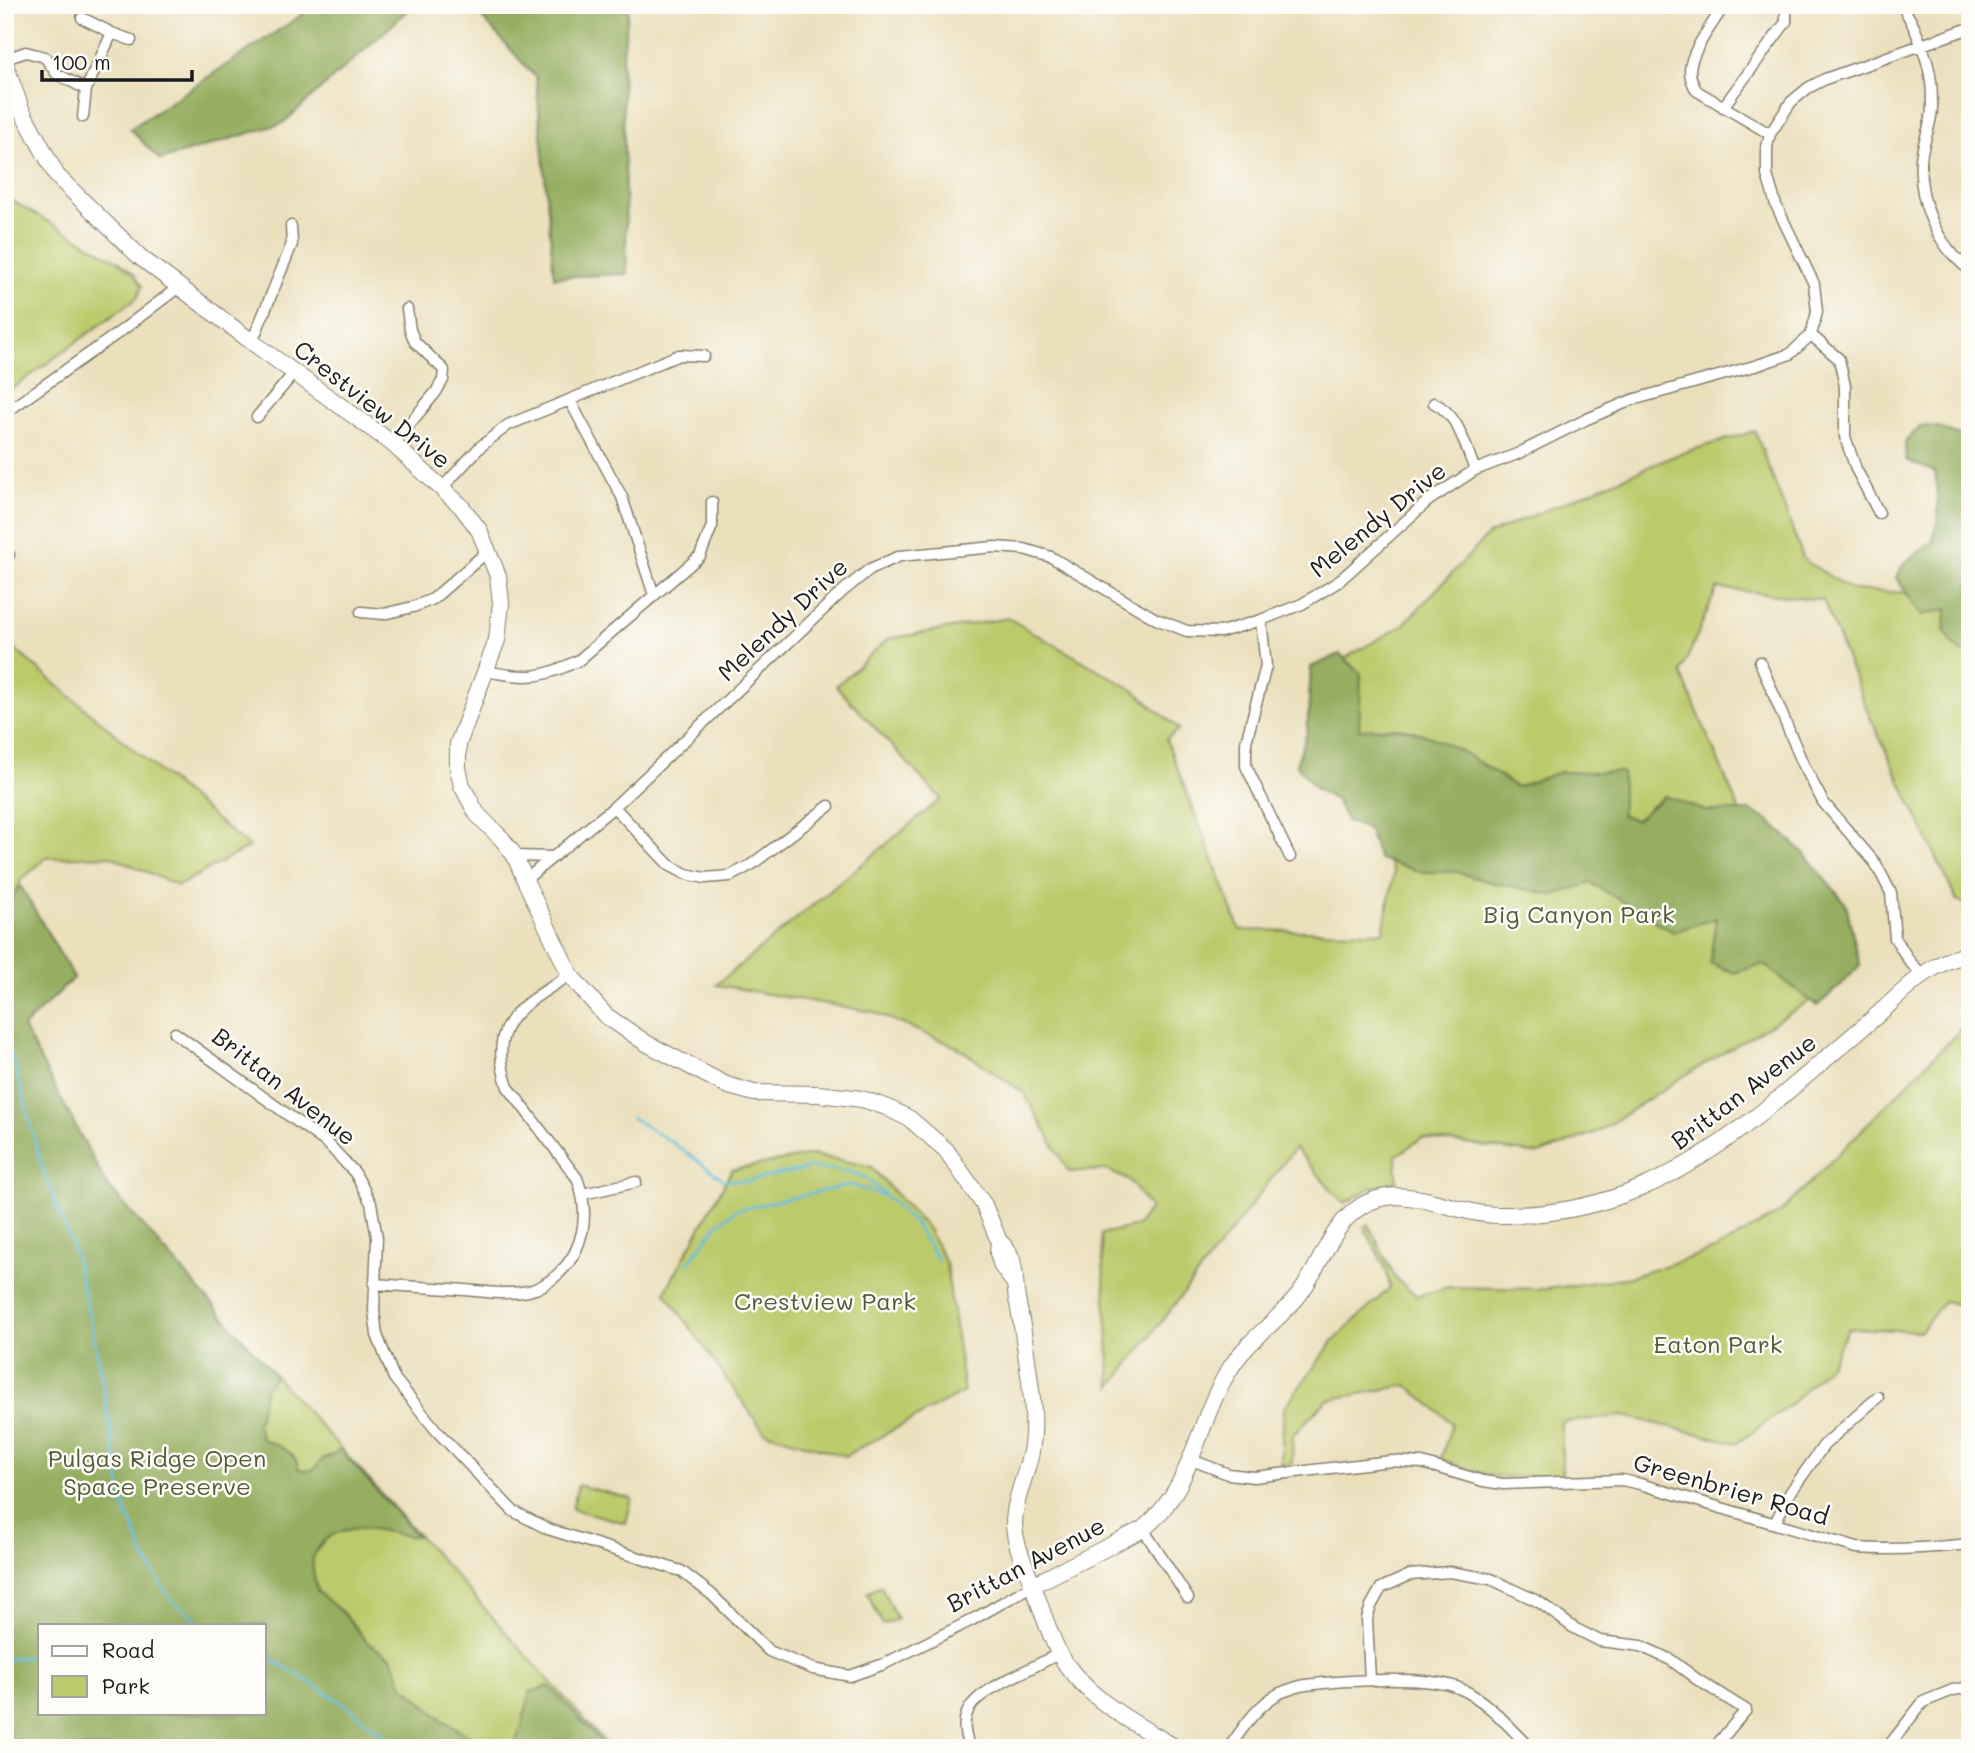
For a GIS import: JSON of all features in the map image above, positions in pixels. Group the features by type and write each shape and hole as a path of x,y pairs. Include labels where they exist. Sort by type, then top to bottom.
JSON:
{"street":[{"path":"1724,5 1693,57 1690,70 1692,81 1697,91 1770,134"},
{"path":"1723,107 1786,22 1786,5"},
{"path":"1902,5 1909,16 1930,75 1932,111 1921,159 1922,186 1938,235 1954,256 1970,270"},
{"path":"82,18 131,40"},
{"path":"1879,513 1856,469 1846,438 1846,386 1839,359 1811,335 1817,312 1814,284 1776,205 1767,175 1767,147 1770,134 1791,102 1808,88 1825,79 1970,28"},
{"path":"83,117 86,89 112,33"},
{"path":"5,62 26,52 45,57 57,75 86,89"},
{"name":"Crestview Drive","path":"5,62 13,111 57,176 140,257 393,444 461,506 479,530 498,576 501,603 497,640 458,744 458,768 462,786 477,814 515,856 570,975 605,1015 646,1043 726,1085 754,1093 818,1094 862,1099 910,1119 946,1150 985,1205 999,1241 1009,1249 1013,1263 1034,1421 1031,1452 1016,1507 1014,1526 1018,1548 1060,1653 1080,1680 1102,1703 1149,1741 1176,1748"},
{"path":"252,342 292,244 291,226"},
{"path":"5,413 180,286"},
{"path":"393,444 443,380 444,370 415,342 407,309"},
{"name":"Melendy Drive","path":"525,880 614,807 843,591 870,569 900,556 994,547 1024,549 1051,557 1156,619 1187,631 1221,632 1303,604 1338,582 1429,500 1475,470 1517,454 1632,400 1790,354 1811,335"},
{"path":"442,488 480,447 508,425 679,355 704,356"},
{"path":"257,417 294,373"},
{"path":"570,401 622,497 654,595"},
{"path":"1434,403 1443,408 1456,424 1475,470"},
{"path":"486,671 534,677 556,671 579,660 700,556 712,526 712,502"},
{"path":"361,612 383,614 433,599 489,550"},
{"path":"1261,620 1266,666 1247,742 1247,766 1290,857"},
{"path":"1760,663 1803,764 1823,802 1876,863 1891,893 1895,938 1910,962 1922,974"},
{"path":"614,807 669,865 686,874 705,878 730,876 751,865 829,806"},
{"path":"515,856 553,857"},
{"name":"Brittan Avenue","path":"175,1033 328,1144 355,1173 371,1203 377,1238 374,1310 377,1335 394,1378 436,1430 513,1511 548,1529 681,1571 711,1594 769,1651 813,1669 850,1676 897,1657 972,1620 1143,1529 1158,1518 1180,1485 1192,1460 1228,1370 1297,1297 1315,1272 1338,1229 1359,1208 1398,1195 1414,1196 1481,1214 1522,1215 1567,1209 1639,1188 1674,1173 1737,1131 1879,1014 1922,974 1947,959 1970,954"},
{"path":"374,1284 502,1293 530,1290 551,1280 572,1259 582,1238 585,1216 583,1195 577,1178 508,1087 500,1054 509,1021 519,1010 570,975"},
{"path":"583,1195 636,1182"},
{"path":"1775,1523 1790,1493 1824,1445 1878,1398"},
{"name":"Greenbrier Road","path":"1192,1460 1228,1474 1254,1477 1391,1461 1422,1463 1483,1481 1503,1484 1622,1480 1857,1548 1905,1550 1970,1545"},
{"path":"1143,1529 1188,1598"},
{"path":"1370,1680 1367,1619 1371,1605 1381,1588 1410,1575 1450,1573 1491,1579 1539,1602 1574,1628 1600,1641 1641,1646 1671,1660 1746,1710 1714,1748"},
{"path":"970,1748 965,1728 966,1714 979,1695 1060,1653"},
{"path":"1229,1748 1256,1711 1278,1694 1304,1685 1370,1680 1431,1682 1461,1688 1485,1704 1531,1748"},
{"path":"1887,1748 1923,1702 1970,1686"}],"green space":[{"path":"304,5 414,5 283,123 160,160 130,129 303,14"},
{"path":"471,5 629,5 622,61 627,274 554,277 536,78"},
{"path":"5,197 118,261 134,274 142,286 138,297 5,394"},
{"path":"1920,426 1938,427 1959,435 1970,451 1970,563 1967,568 1970,569 1970,656 1956,648 1944,630 1947,609 1922,615 1896,578 1904,563 1932,542 1939,519 1935,472 1906,460 1905,442"},
{"name":"Big Canyon Park","path":"1755,431 1804,560 1852,590 1914,593 1970,540 1970,905 1957,901 1870,717 1823,600 1717,588 1681,673 1746,826 1835,986 1681,1078 1599,1131 1539,1154 1422,1138 1396,1156 1397,1181 1369,1189 1344,1204 1295,1148 1111,1387 1101,1234 1137,1226 1150,1208 1129,1180 1106,1170 1069,1172 1024,1093 957,1047 873,1012 716,985 941,799 836,686 888,639 1008,618 1135,691 1179,729 1166,739 1240,930 1383,932 1394,873 1347,774 1326,669 1403,625 1489,534 1679,454"},
{"name":"Pulgas Ridge Open Space Preserve","path":"5,641 249,847 178,886 111,856 46,858 19,882 22,888 21,1026 103,1184 610,1748 5,1748"},
{"path":"1340,654 1361,674 1359,729 1397,728 1424,734 1465,754 1516,787 1560,772 1622,772 1622,815 1636,820 1664,796 1706,811 1751,811 1769,821 1803,852 1846,904 1860,965 1817,1006 1763,964 1734,973 1710,963 1716,918 1673,932 1591,883 1553,895 1456,872 1421,872 1379,859 1368,829 1346,821 1336,800 1316,789 1296,764 1307,733 1311,667"},
{"name":"Pulgas Ridge Open Space Preserve","path":"18,887 22,888 74,978 23,1027 106,1184 275,1375 265,1389 257,1425 262,1439 285,1450 294,1457 299,1469 305,1470 315,1468 322,1460 340,1449 417,1536 359,1528 331,1536 323,1542 313,1559 318,1592 344,1614 368,1643 392,1658 403,1685 443,1720 484,1748 5,1748 5,1542 8,1528 5,1519 5,895 9,900"},
{"name":"Eaton Park","path":"1970,1020 1970,1307 1944,1301 1921,1331 1848,1328 1830,1364 1790,1405 1737,1443 1624,1416 1562,1422 1562,1475 1498,1477 1441,1459 1452,1423 1407,1385 1327,1400 1293,1435 1292,1464 1281,1465 1284,1408 1334,1340 1390,1288 1386,1269 1364,1227 1368,1224 1396,1279 1417,1296 1449,1287 1547,1289 1630,1277 1714,1250 1780,1213"},
{"name":"Crestview Park","path":"812,1155 870,1166 928,1229 946,1263 964,1392 845,1456 764,1432 665,1292 732,1170"},
{"path":"578,1485 632,1499 626,1523 572,1509"},
{"path":"881,1586 897,1619 883,1625 867,1593"},
{"path":"549,1686 607,1748 513,1748 521,1729 530,1692"}],"waterway":[{"path":"12,1055 42,1168 71,1242 91,1321 126,1515 132,1522 144,1557 170,1599 195,1618 198,1624"},
{"path":"632,1118 673,1143 724,1180 747,1181 810,1168 828,1169 864,1177 885,1195"},
{"path":"686,1266 717,1225 736,1210 850,1185 887,1197 914,1223 938,1260"},
{"path":"266,1655 323,1690 400,1748"},
{"path":"5,1659 38,1656"}]}
